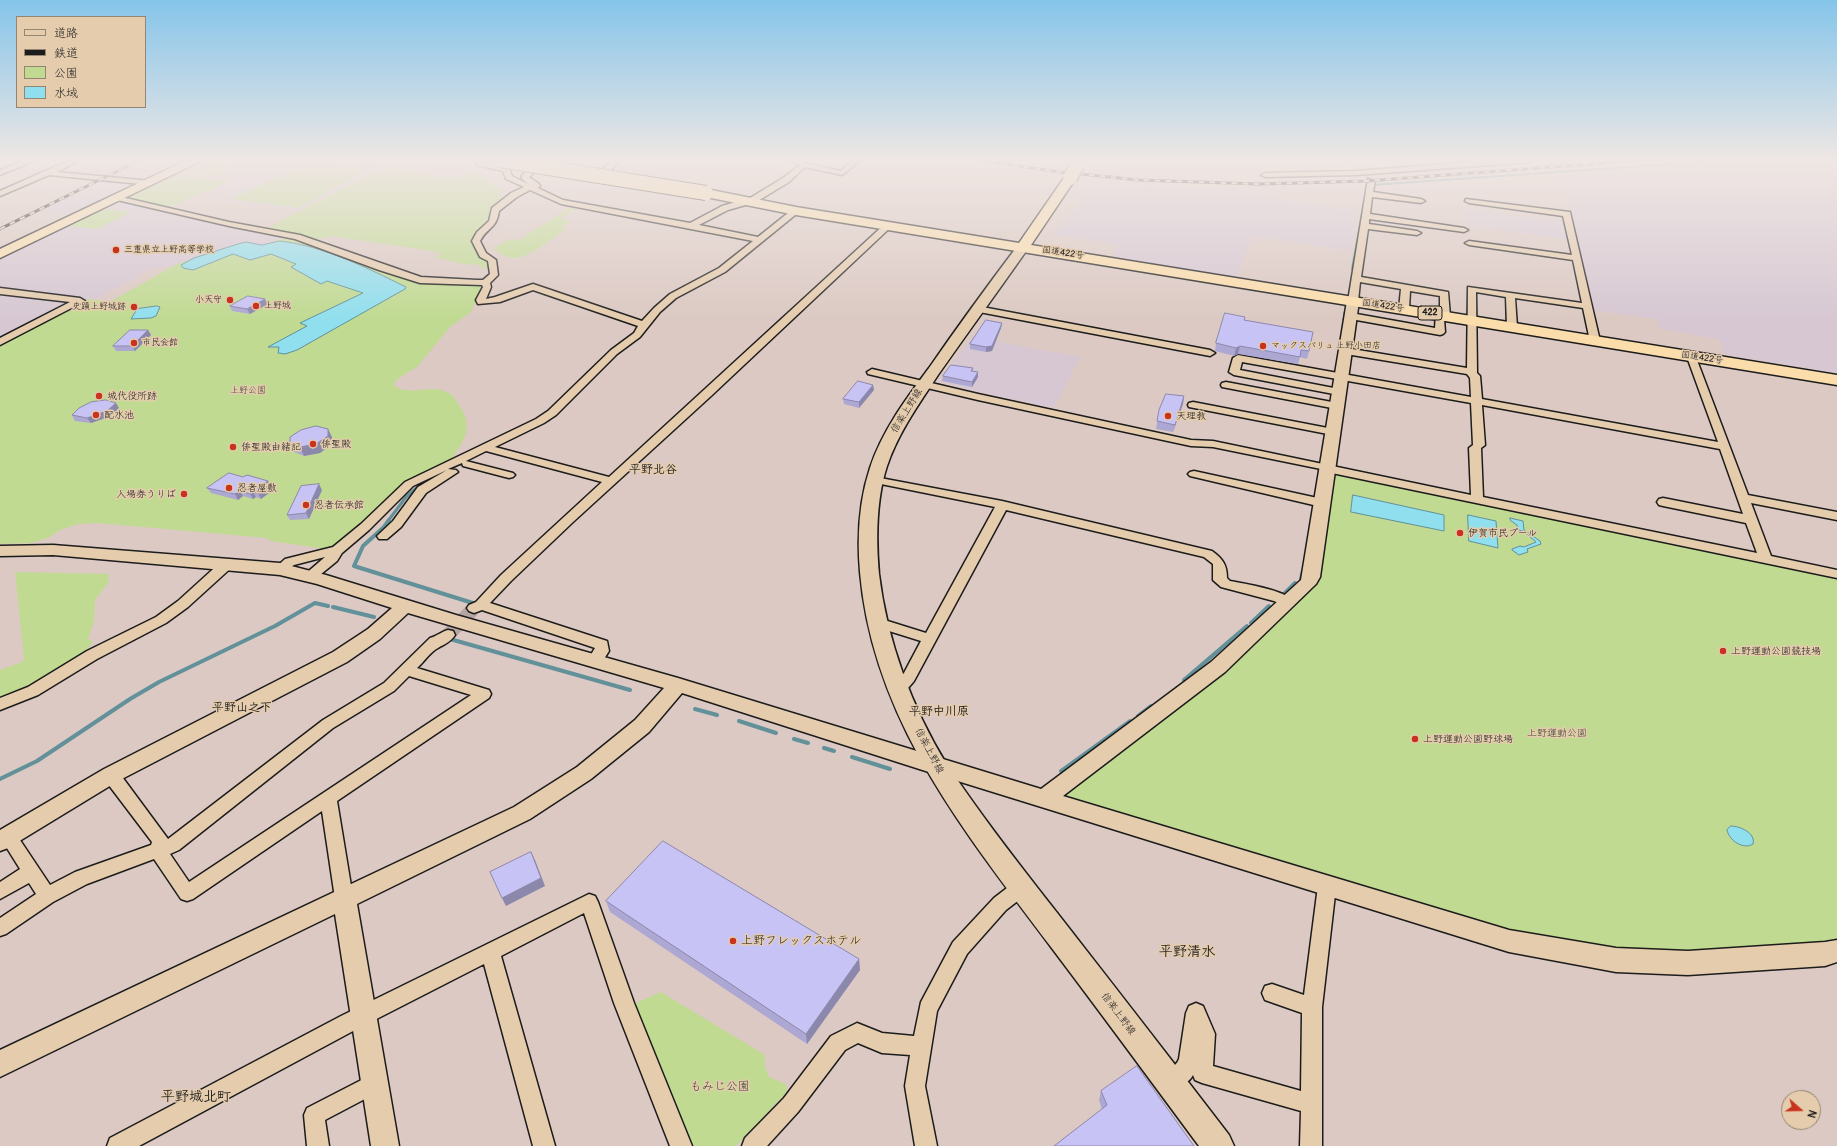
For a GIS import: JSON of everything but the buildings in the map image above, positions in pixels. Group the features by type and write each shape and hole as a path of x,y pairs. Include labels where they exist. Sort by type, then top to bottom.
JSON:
{"highway":[{"path":"0,254 85,213"},
{"name":"国道422号","path":"812,213 1023,247 1352,309 1404,309 1837,380"},
{"path":"1023,247 1046,213"}],"main road":[{"name":"信楽上野線","path":"1023,247 977,309 902,416 889,441 875,480 869,512 868,558 874,608 898,689 935,766 1022,887 1218,1146"}],"street":[{"path":"184,213 297,237 411,278 477,283 485,282 494,275 492,260 483,255 476,241 477,238 493,222 494,213"},
{"path":"622,213 760,240"},
{"path":"691,226 716,213"},
{"path":"383,536 397,524 422,490 430,483 487,447 535,424 552,413 614,352 637,335 644,325 673,296 722,270 793,213"},
{"path":"1563,213 1567,214 1595,341"},
{"path":"1045,798 1218,667 1287,602 1311,577 1366,216 1464,230"},
{"path":"594,661 602,651 602,645 480,604 569,519 889,225"},
{"path":"1364,226 1417,233"},
{"path":"1469,243 1577,258"},
{"path":"1352,309 1440,332 1445,294 1356,279"},
{"path":"485,282 487,287 481,300 482,302 497,300 533,287 644,325"},
{"path":"1404,309 1406,287"},
{"path":"1477,499 1476,400 1475,376 1472,375 1471,289 1587,306"},
{"path":"0,291 80,301 0,342"},
{"path":"1510,295 1512,327"},
{"path":"977,309 1210,353"},
{"path":"1346,351 1472,372"},
{"path":"1692,356 1766,560"},
{"path":"1338,399 1234,372 1238,358 1476,400 1725,447"},
{"path":"872,372 924,385 1176,440 1213,444 1837,574"},
{"path":"1226,385 1338,399"},
{"path":"1193,405 1333,432"},
{"path":"487,447 493,451 611,481"},
{"path":"310,576 332,558 337,550 365,527 409,484 466,461 509,475"},
{"path":"1194,474 1322,503"},
{"path":"875,480 1002,505 1208,554 1219,562 1221,566 1220,580 1226,584 1278,597 1287,602"},
{"path":"1743,498 1837,516"},
{"path":"1663,502 1752,520"},
{"path":"898,689 909,676 930,639 1002,505"},
{"path":"0,551 46,550 227,564 280,569 310,576 678,685 935,766 1045,798 1327,886 1510,941 1616,960 1688,963 1825,954 1837,951"},
{"path":"280,569 290,562 337,550"},
{"path":"0,704 33,691 92,655 161,620 183,604 227,564"},
{"path":"47,896 32,871 4,838 111,775 340,657 374,634 406,605"},
{"path":"878,623 930,639"},
{"path":"0,928 47,896 81,878 158,852 173,845 192,832 328,724 389,687 435,642 440,642 448,635"},
{"path":"158,852 187,893 484,694 407,670"},
{"path":"0,1064 522,813 584,774 642,726 678,685"},
{"path":"111,775 162,841 158,852"},
{"path":"328,799 384,1146"},
{"path":"0,890 32,871"},
{"path":"1311,1146 1312,1007 1327,886"},
{"path":"926,1146 915,1086 920,1046 928,1009 960,948 1000,904 1022,887"},
{"path":"118,1146 364,1016 589,902 624,1003 681,1146"},
{"path":"490,951 544,1146"},
{"path":"1272,993 1312,1007"},
{"path":"1169,1082 1184,1071 1189,1060 1196,1013 1205,1034 1202,1073 1312,1104"},
{"path":"753,1146 791,1105 838,1043 857,1033 882,1043 920,1046"},
{"path":"318,1146 314,1115 375,1083"}],"shaded area":[{"path":"63,213 79,213 76,215"},
{"name":"三重県立上野高等学校","path":"127,213 172,213 224,226 289,237 261,245 246,242 175,265 154,268 94,300 0,288 0,258 67,226 97,229"},
{"path":"1073,213 1356,213 1351,251 1253,236 1236,277 1112,257 1118,245 1052,234"},
{"path":"1467,213 1499,213 1573,224 1571,213 1837,213 1837,373 1726,355 1719,339 1660,329 1656,319 1592,310 1577,241 1467,225"},
{"path":"2,295 66,303 65,306 0,338 0,296"},
{"path":"972,337 1080,357 1054,408 970,390 940,381"}],"green space":[{"path":"92,213 128,213 97,229 67,226"},
{"path":"295,213 496,213 485,227 474,237 491,269 480,268 482,265 463,264 435,257 442,253 432,251 331,236 314,240 300,235 269,229 271,226"},
{"path":"560,213 568,213 560,219 571,221 561,227 566,229 526,255 511,258 493,249 509,239 519,240"},
{"name":"上野公園","path":"289,237 344,255 349,259 417,281 481,286 482,288 471,312 450,327 417,367 399,378 393,384 406,390 437,389 445,391 453,396 464,413 467,424 465,437 453,458 421,474 392,493 362,525 336,545 326,549 271,541 267,538 98,523 78,524 60,530 48,538 31,543 0,544 0,344 88,299 110,302 175,265 246,242 261,245"},
{"name":"上野運動公園","path":"1332,472 1837,576 1837,948 1686,961 1509,939 1048,798 1308,584"},
{"path":"15,572 109,574 108,583 95,600 94,621 88,639 93,642 81,656 31,689 0,701 0,670 22,662 24,658"},
{"name":"もみじ公園","path":"661,992 765,1055 765,1067 769,1077 786,1084 787,1092 736,1146 688,1146 634,1004"}],"water":[{"path":"280,241 329,253 361,265 406,287 405,289 297,350 285,354 278,353 279,347 268,347 307,326 300,323 363,293 327,281 321,284 291,267 296,264 271,254 250,260 233,254 193,270 183,268 181,265 194,258 246,242 261,245"},
{"path":"157,306 160,307 156,316 151,318 131,319 137,309"},
{"path":"1353,495 1444,515 1444,531 1351,512"},
{"path":"1468,515 1496,521 1498,548 1469,541"},
{"path":"1510,518 1523,521 1524,530 1540,541 1541,544 1527,549 1528,552 1519,555 1512,550 1520,546 1524,547 1536,542 1523,531 1518,530 1517,525 1511,521"},
{"path":"1731,826 1739,827 1750,833 1753,844 1745,846 1734,841 1728,834 1727,830"}],"waterway":[{"path":"1352,269 1362,213"},
{"path":"1351,281 1352,277"},
{"path":"1344,316 1346,305"},
{"path":"1344,319 1345,315"},
{"path":"388,521 406,497 420,485 455,466"},
{"path":"389,520 384,527 363,546 354,566 476,604"},
{"path":"1301,579 1303,571"},
{"path":"1281,597 1295,583"},
{"path":"0,779 37,761 130,699 159,682 275,626 315,603 328,606"},
{"path":"1251,623 1269,606"},
{"path":"333,607 374,617"},
{"path":"1184,680 1247,626"},
{"path":"450,639 630,690"},
{"path":"1138,716 1151,706"},
{"path":"695,709 717,715"},
{"path":"739,721 776,733"},
{"path":"1061,771 1130,721"},
{"path":"794,739 808,743"},
{"path":"824,748 834,751"},
{"path":"852,757 890,769"}],"tunnel":[{"path":"448,635 474,608"}],"railway":[{"path":"0,229 31,213"}],"place":[{"name":"三重県立上野高等学校","path":"116,250"},
{"name":"小天守","path":"230,300"},
{"name":"上野城","path":"256,306"},
{"name":"史蹟上野城跡","path":"134,307"},
{"name":"市民会館","path":"134,343"},
{"name":"マックスバリュ 上野小田店","path":"1263,346"},
{"name":"城代役所跡","path":"99,396"},
{"name":"配水池","path":"96,415"},
{"name":"天理教","path":"1168,416"},
{"name":"俳聖殿","path":"313,444"},
{"name":"俳聖殿由緒記","path":"233,447"},
{"name":"忍者屋敷","path":"229,488"},
{"name":"入場券うりば","path":"184,494"},
{"name":"忍者伝承館","path":"306,505"},
{"name":"伊賀市民プール","path":"1460,533"},
{"name":"上野運動公園競技場","path":"1723,651"},
{"name":"上野運動公園野球場","path":"1415,739"},
{"name":"上野フレックスホテル","path":"733,941"}],"district":[{"name":"平野北谷","path":"653,470"},
{"name":"平野山之下","path":"242,708"},
{"name":"平野中川原","path":"939,712"},
{"name":"平野清水","path":"1187,952"},
{"name":"平野城北町","path":"196,1097"}]}
